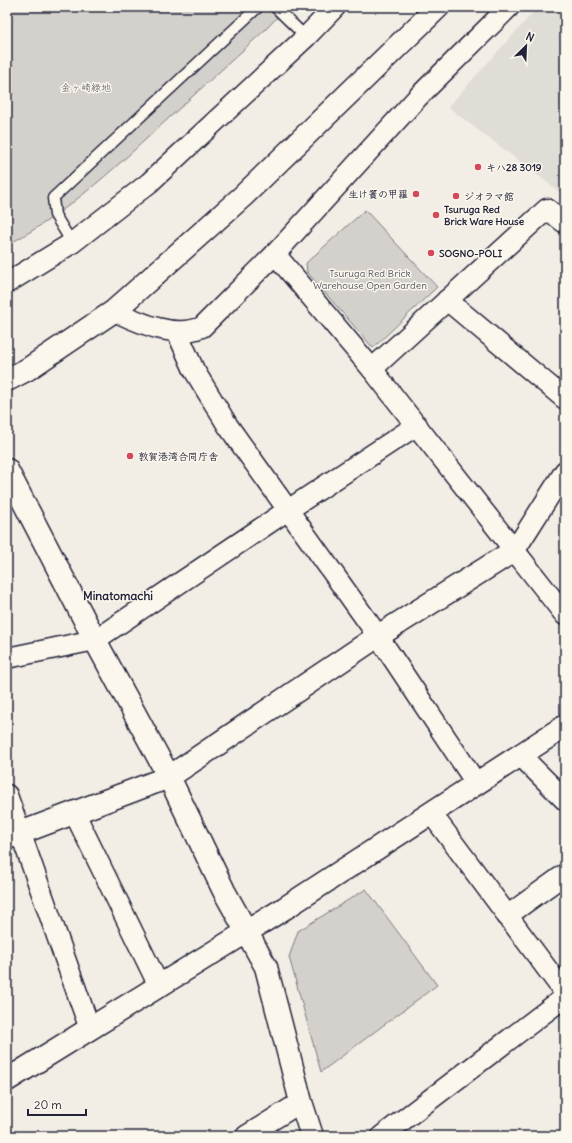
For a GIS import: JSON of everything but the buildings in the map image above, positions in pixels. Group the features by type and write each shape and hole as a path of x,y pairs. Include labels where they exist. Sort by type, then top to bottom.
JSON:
{"street":[{"path":"7,283 72,243 149,182 306,37 335,7"},
{"path":"7,380 28,369 114,311 243,196 438,7"},
{"path":"114,311 144,324 177,332 196,330 202,327 275,254 418,97 508,7"},
{"path":"372,369 547,209 565,223"},
{"path":"275,254 417,425 565,615"},
{"path":"446,300 565,399"},
{"path":"177,332 194,370 228,426 378,636 476,783"},
{"path":"7,658 95,640 417,425"},
{"path":"7,470 95,640 169,777 224,891 266,967 301,1102 312,1136"},
{"path":"14,836 169,777 378,636 515,550 565,471"},
{"path":"7,1080 247,932 565,726"},
{"path":"520,755 565,800"},
{"path":"7,794 14,836 90,1029"},
{"path":"431,813 565,993"},
{"path":"75,814 159,986"},
{"path":"507,916 565,874"},
{"path":"382,1136 565,997"},
{"path":"246,1136 301,1102"}],"lane":[{"path":"72,243 55,215 53,198 258,7"},
{"path":"275,7 306,37"}],"shaded area":[{"path":"538,7 565,7 565,196 448,107"}],"green space":[{"name":"金ヶ崎緑地","path":"7,7 287,7 266,29 105,176 48,220 7,245"},
{"name":"Tsuruga Red Brick Warehouse Open Garden","path":"365,210 437,287 373,348 307,272 306,263"},
{"path":"366,889 437,985 321,1072 289,957 298,931"}],"place":[{"name":"キハ28 3019","path":"478,167"},
{"name":"生け簀の甲羅","path":"416,194"},
{"name":"ジオラマ館","path":"456,196"},
{"name":"Tsuruga Red Brick Ware House","path":"436,215"},
{"name":"SOGNO-POLI","path":"431,253"},
{"name":"敦賀港湾合同庁舎","path":"130,456"}],"district":[{"name":"Minatomachi","path":"118,595"}]}
